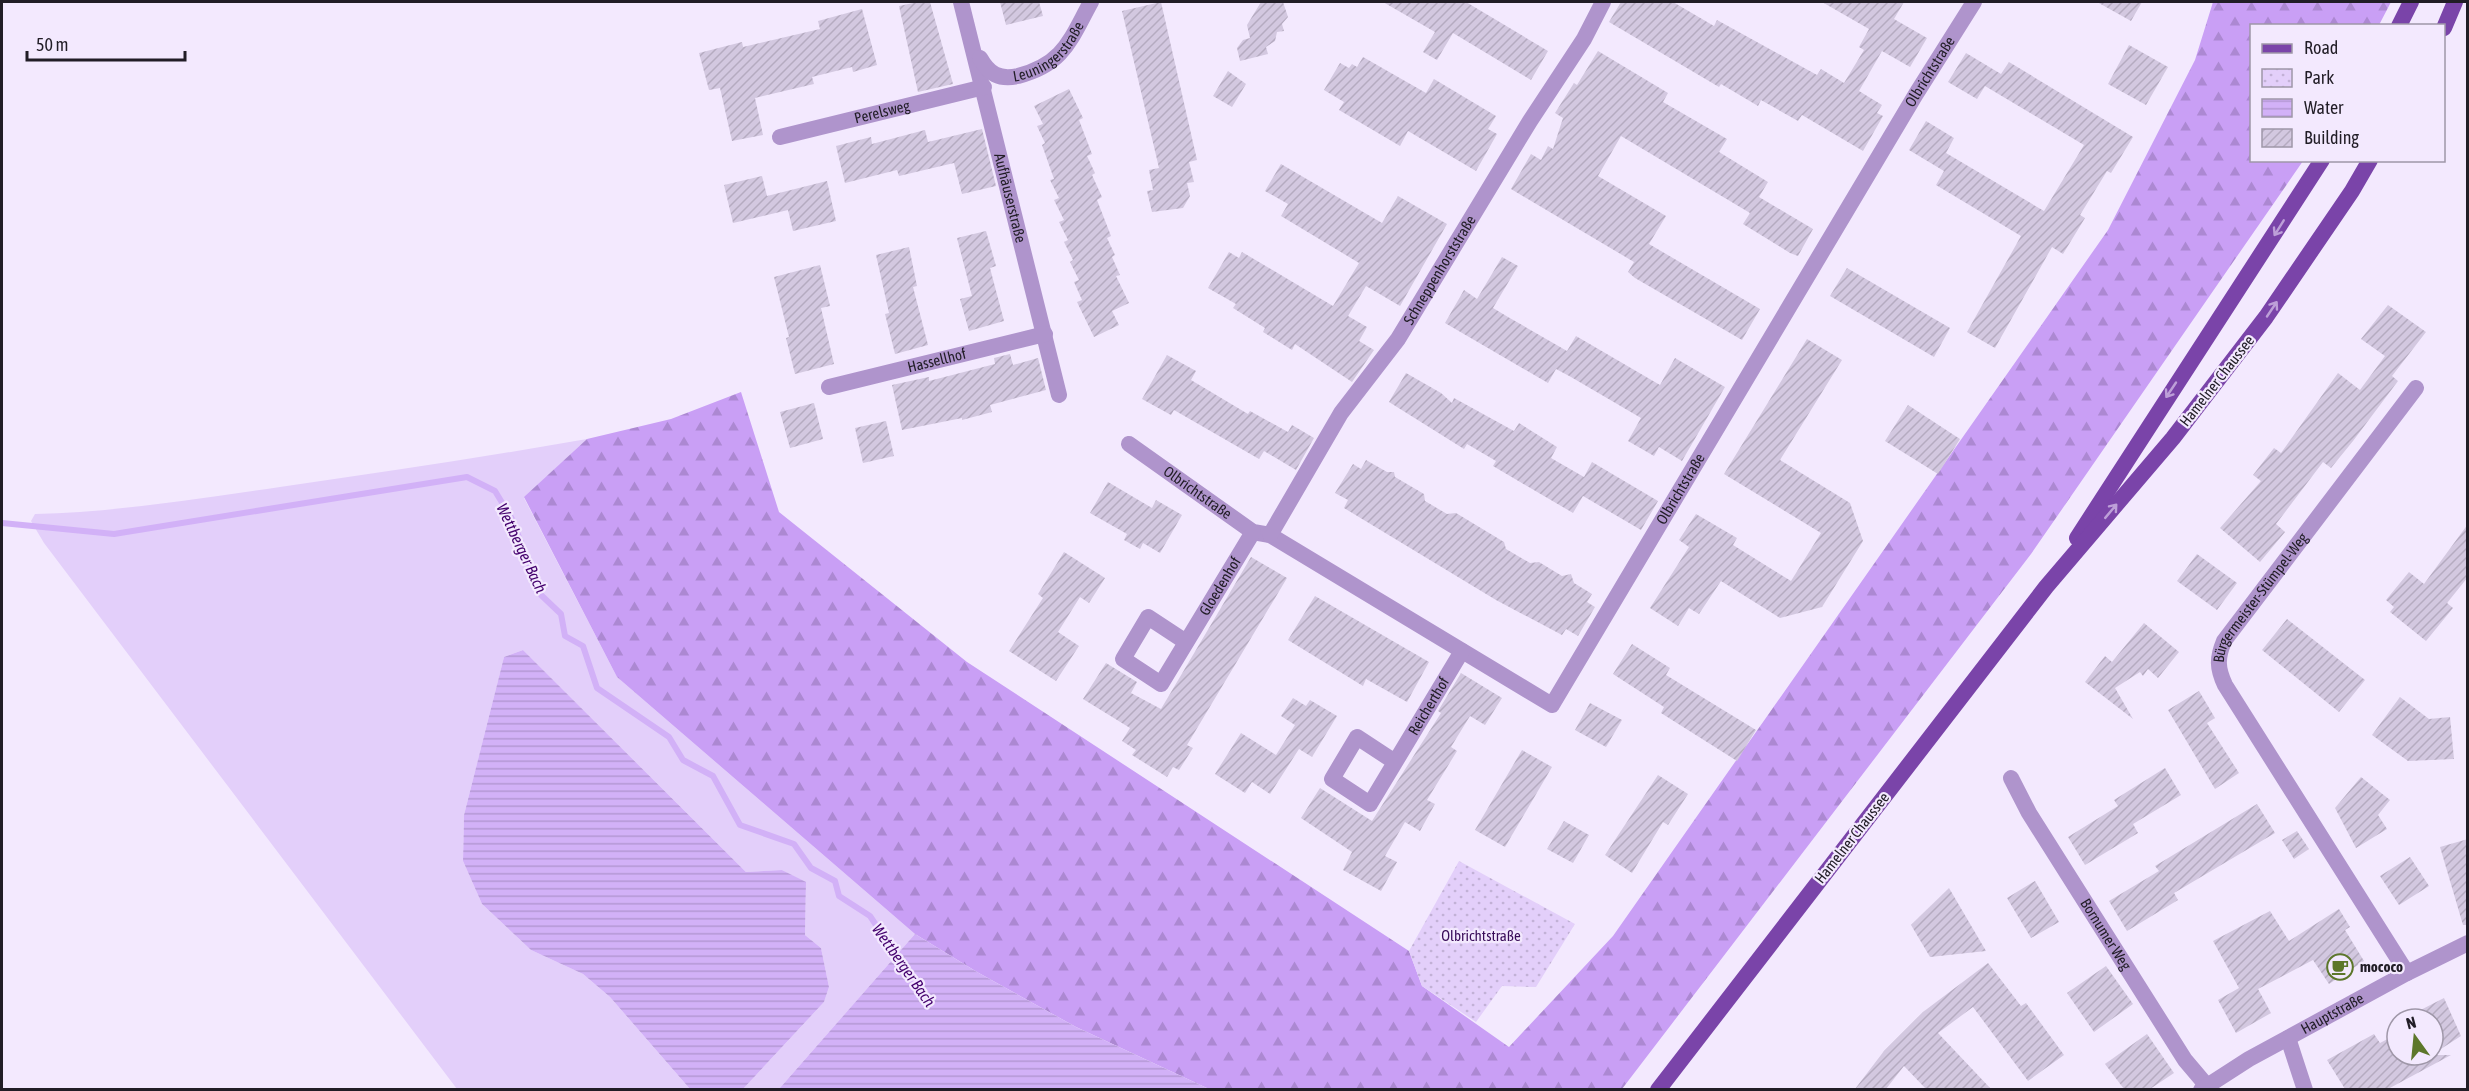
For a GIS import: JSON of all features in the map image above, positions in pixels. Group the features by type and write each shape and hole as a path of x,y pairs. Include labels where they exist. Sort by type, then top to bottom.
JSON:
{"main road":[{"path":"2400,24 2411,2"},
{"path":"2445,26 2455,2"},
{"name":"Hamelner Chaussee","path":"2046,587 2154,415 2263,254 2321,162"},
{"name":"Hamelner Chaussee","path":"1658,1089 2046,587 2173,438 2266,317 2352,191 2369,162"}],"street":[{"name":"Aufhäuserstraße","path":"961,2 1059,395"},
{"name":"Leuningerstraße","path":"971,42 988,72 1006,79 1037,71 1054,61 1067,45 1091,2"},
{"name":"Schneppenhorststraße","path":"1270,534 1341,413 1398,339 1530,122 1584,39 1603,2"},
{"name":"Olbrichtstraße","path":"1129,444 1253,532 1270,534 1552,705 1916,94 1974,2"},
{"name":"Perelsweg","path":"780,137 984,87"},
{"name":"Hassellhof","path":"829,387 1045,334"},
{"name":"Bürgermeister-Stümpel-Weg","path":"2407,973 2225,685 2219,671 2218,657 2224,641 2416,388"},
{"name":"Gloedenhof","path":"1186,642 1253,532"},
{"name":"Reicherthof","path":"1395,762 1462,651"},
{"name":"Bornumer Weg","path":"2011,778 2029,813 2204,1088"},
{"name":"Hauptstraße","path":"2204,1088 2288,1038 2407,973 2468,944"},
{"path":"2288,1038 2305,1089"}],"green space":[{"path":"2213,2 2391,2 2380,24 2250,24 2250,162 2302,162 2031,554 1622,1089 1209,1089 1076,1027 977,972 915,934 617,677 524,497 587,439 671,419 741,392 779,512 967,662 1409,951 1422,986 1509,1047 1613,936 2108,230 2195,60"},
{"path":"587,439 524,498 617,677 915,934 779,1089 743,1089 824,1002 829,987 821,948 805,935 806,883 782,870 746,872 523,650 504,657 464,815 463,861 482,904 531,950 583,974 610,997 690,1089 457,1089 44,543 31,521 35,514 96,511 188,500"},
{"name":"Olbrichtstraße","path":"1459,861 1575,924 1536,987 1502,986 1476,1022 1422,986 1409,951"}],"water":[{"path":"523,650 746,872 782,870 806,882 805,935 821,948 829,987 824,1002 743,1089 690,1089 610,997 583,974 531,950 482,904 463,861 464,815 504,657"},
{"path":"915,934 977,972 1076,1027 1209,1089 779,1089"}],"building":[{"path":"930,2 953,84 918,92 899,6"},
{"path":"1000,2 1039,2 1043,16 1006,25"},
{"path":"1161,2 1197,160 1189,162 1194,182 1187,183 1190,196 1183,208 1152,212 1147,191 1153,190 1149,170 1159,168 1122,11"},
{"path":"1261,2 1283,2 1288,17 1282,24 1284,31 1277,32 1275,41 1266,47 1268,54 1240,61 1237,48 1243,40 1250,38 1247,25"},
{"path":"1383,2 1466,2 1548,51 1531,80 1453,33 1437,60 1423,52 1435,32"},
{"path":"1621,2 1673,2 1714,26 1717,20 1817,75 1821,69 1844,83 1864,50 1859,47 1869,29 1822,2 1904,2 1894,19 1927,38 1910,67 1882,51 1859,91 1882,105 1877,113 1883,116 1863,151 1802,115 1798,121 1761,100 1758,106 1721,84 1719,87 1609,22"},
{"path":"2097,2 2142,2 2131,21"},
{"path":"862,9 877,65 853,72 852,67 812,77 814,84 755,98 763,135 732,141 720,88 709,90 699,53 742,42 743,47 820,29 818,21"},
{"path":"2129,45 2168,67 2146,105 2108,84"},
{"path":"1598,51 1668,93 1663,102 1727,139 1719,152 1768,182 1759,197 1813,229 1798,256 1790,253 1743,224 1750,213 1621,136 1598,176 1666,216 1649,244 1760,309 1742,340 1635,278 1628,272 1634,262 1511,189 1531,154 1541,160 1548,146 1553,149 1563,118 1555,113 1574,83 1577,85"},
{"path":"1966,53 2001,74 2009,62 2133,137 2111,173 2107,171 2080,215 2085,218 2063,254 2052,247 1995,348 1967,332 2021,236 1936,185 1944,171 1909,150 1926,121 1954,138 1946,153 2044,211 2084,145 1985,86 1977,99 1948,82"},
{"path":"1363,57 1426,93 1434,79 1496,116 1488,129 1497,134 1476,171 1408,131 1400,146 1339,110 1344,102 1324,90 1340,63 1349,68 1352,64 1357,67"},
{"path":"1228,71 1246,84 1232,107 1213,96"},
{"path":"1069,89 1083,118 1079,120 1092,154 1087,156 1095,173 1092,175 1102,197 1097,200 1111,236 1107,238 1115,255 1112,257 1120,275 1116,276 1129,303 1112,311 1119,325 1094,337 1077,302 1082,300 1074,282 1079,280 1064,242 1068,240 1059,222 1064,220 1054,200 1059,198 1050,180 1054,179 1042,145 1045,143 1037,126 1043,124 1034,106"},
{"path":"982,129 996,186 962,194 954,163 899,176 897,170 845,183 836,146 871,137 872,144 925,130 928,142"},
{"path":"1281,164 1382,223 1398,196 1447,224 1400,306 1366,286 1348,316 1367,327 1359,341 1374,350 1352,382 1295,344 1292,350 1263,332 1265,328 1233,308 1236,304 1208,288 1229,252 1239,258 1242,252 1333,306 1359,263 1281,216 1288,204 1265,191"},
{"path":"762,176 767,196 827,181 836,221 793,231 788,210 733,223 724,185"},
{"path":"986,231 996,266 990,268 1004,321 969,331 960,299 972,296 957,238"},
{"path":"909,247 917,286 913,287 928,345 895,354 885,314 889,313 876,255"},
{"path":"1502,257 1518,266 1493,308 1508,317 1567,351 1576,336 1660,385 1675,358 1725,387 1682,461 1659,447 1654,456 1628,441 1641,418 1571,377 1556,369 1548,383 1445,323 1464,290 1477,299"},
{"path":"820,265 830,306 821,308 834,364 795,374 786,338 789,337 774,277"},
{"path":"1847,268 1950,328 1934,357 1830,296"},
{"path":"2388,305 2426,332 2392,376 2398,381 2353,441 2331,468 2323,462 2276,524 2285,532 2260,562 2220,528 2261,481 2253,475 2274,448 2281,453 2338,373 2360,390 2385,356 2361,339"},
{"path":"1807,339 1842,360 1780,460 1850,503 1863,541 1822,607 1780,618 1721,581 1699,614 1689,608 1678,626 1650,608 1689,547 1679,540 1696,514 1737,538 1733,545 1791,581 1821,533 1724,474"},
{"path":"1010,354 1013,365 1038,358 1046,390 990,405 992,412 962,420 962,418 902,430 892,385 929,377 929,381 995,364 994,358"},
{"path":"1167,355 1196,371 1191,380 1248,414 1250,411 1288,432 1292,425 1314,438 1296,470 1264,451 1259,459 1174,410 1171,415 1142,399"},
{"path":"1406,373 1441,393 1452,403 1454,398 1514,431 1519,423 1557,447 1551,458 1584,477 1592,462 1658,501 1641,530 1583,496 1573,513 1493,466 1496,461 1467,444 1464,449 1389,402"},
{"path":"814,403 823,439 790,448 780,412"},
{"path":"1908,405 1960,439 1938,474 1885,441"},
{"path":"886,421 894,456 863,463 855,428"},
{"path":"1366,460 1387,472 1394,472 1395,477 1424,494 1425,501 1447,514 1456,513 1504,542 1506,549 1530,563 1539,562 1562,576 1571,574 1574,583 1592,594 1587,602 1595,607 1578,636 1566,629 1562,635 1496,600 1344,508 1348,500 1335,493 1353,464 1361,469"},
{"path":"1108,482 1152,508 1156,500 1182,515 1160,553 1143,543 1140,549 1124,540 1127,534 1090,513"},
{"path":"2468,524 2468,577 2447,603 2453,608 2426,641 2390,612 2394,607 2386,600 2409,572 2424,584"},
{"path":"1064,552 1105,578 1089,603 1080,597 1058,632 1079,646 1056,681 1009,651 1043,598 1038,594"},
{"path":"2197,554 2237,583 2217,610 2177,581"},
{"path":"1251,557 1287,578 1187,745 1193,748 1179,770 1173,767 1167,777 1132,755 1136,750 1122,741 1130,728 1083,699 1106,663 1137,682 1131,693 1161,709"},
{"path":"1315,596 1429,662 1407,702 1366,679 1363,686 1288,640"},
{"path":"2287,619 2365,680 2339,712 2262,650"},
{"path":"2144,623 2179,652 2158,678 2148,669 2143,676 2140,672 2115,688 2133,719 2085,682 2105,656 2112,662"},
{"path":"1632,644 1670,668 1666,675 1756,730 1737,761 1661,713 1664,707 1613,674"},
{"path":"1461,673 1502,698 1485,725 1470,716 1451,747 1457,751 1427,800 1435,804 1420,831 1405,822 1385,856 1397,862 1381,891 1343,870 1352,852 1301,818 1320,788 1372,821 1441,713 1438,711"},
{"path":"2199,691 2215,718 2207,723 2239,773 2215,789 2168,710"},
{"path":"2400,697 2429,719 2450,717 2454,759 2408,761 2372,735"},
{"path":"1293,698 1306,706 1310,700 1337,716 1312,757 1299,749 1270,794 1252,782 1245,793 1215,774 1241,733 1276,755 1295,725 1281,716"},
{"path":"1590,703 1622,720 1606,747 1575,730"},
{"path":"1522,750 1552,767 1505,847 1475,830"},
{"path":"2165,768 2181,795 2133,824 2138,833 2085,865 2068,837 2118,806 2114,800"},
{"path":"1658,775 1688,794 1668,825 1663,822 1632,873 1605,855"},
{"path":"2361,777 2390,800 2378,815 2387,829 2356,848 2335,808"},
{"path":"2257,804 2275,833 2174,893 2178,900 2127,931 2109,901 2159,871 2155,866"},
{"path":"1564,821 1589,835 1573,863 1547,849"},
{"path":"2297,831 2309,849 2294,859 2282,840"},
{"path":"2468,839 2468,925 2463,925 2440,847"},
{"path":"2410,857 2429,886 2399,905 2380,876"},
{"path":"2035,881 2059,922 2031,938 2007,898"},
{"path":"1949,888 1986,951 1930,957 1911,925"},
{"path":"2339,909 2350,927 2345,930 2364,961 2329,984 2313,960 2258,989 2271,1013 2236,1033 2218,1000 2239,988 2213,941 2270,911 2289,941"},
{"path":"1988,963 2021,1006 2026,1003 2064,1055 2028,1081 1973,1007 1938,1033 1991,1089 1926,1089 1904,1066 1886,1089 1855,1089 1884,1051 1923,1012"},
{"path":"2106,966 2133,1004 2094,1032 2067,993"},
{"path":"2444,998 2461,1036 2445,1046 2445,1007 2426,1007"},
{"path":"2147,1034 2174,1073 2150,1089 2124,1089 2105,1064"},
{"path":"2374,1034 2380,1043 2385,1040 2385,1067 2429,1067 2388,1089 2345,1089 2327,1060"}],"waterway":[{"name":"Wettberger Bach","path":"2,523 114,534 467,477 495,491 512,519 541,595 561,614 565,636 583,646 597,688 669,737 683,760 713,776 740,825 794,844 811,868 835,881 839,896 870,916 900,961"}],"place":[{"name":"mococo","path":"2340,967"}]}
